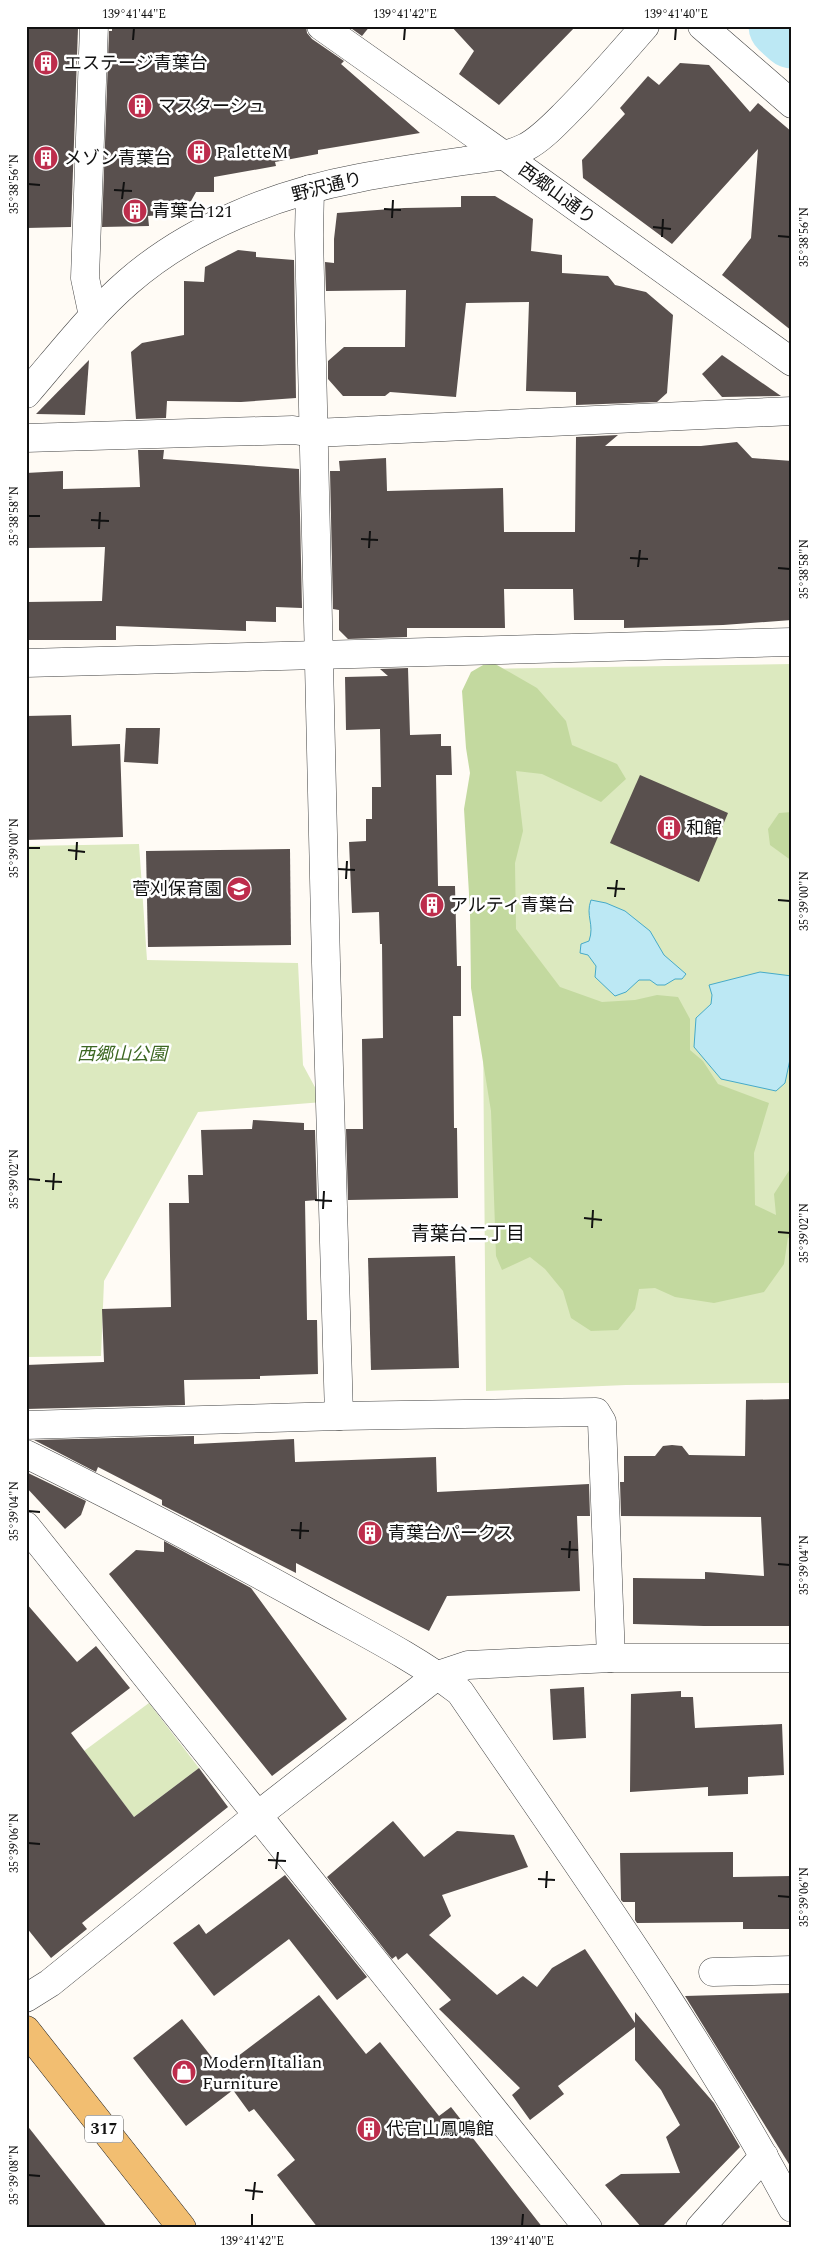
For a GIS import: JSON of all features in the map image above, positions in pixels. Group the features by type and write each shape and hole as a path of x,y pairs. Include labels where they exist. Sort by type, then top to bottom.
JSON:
{"main road":[{"name":"317","path":"26,2030 182,2228"}],"street":[{"path":"93,316 85,278 94,26"},
{"name":"西郷山通り","path":"321,26 792,362"},
{"name":"野沢通り","path":"26,394 93,316 128,282 170,251 222,223 261,206 310,189 359,178 505,156 528,146 547,132 590,89 645,26"},
{"path":"702,26 792,104"},
{"path":"310,189 309,235 326,963 339,1416"},
{"path":"26,438 293,430 314,433 792,411"},
{"path":"26,663 320,654 453,653 792,642"},
{"path":"26,1425 339,1416 596,1412 602,1422 611,1658"},
{"path":"26,1454 264,1577 438,1675 460,1692 652,1976 764,2156 792,2208"},
{"path":"26,1526 588,2228"},
{"path":"26,1998 50,1983 258,1815 438,1675 468,1665 611,1658 792,1658"},
{"path":"713,1972 792,1970"},
{"path":"700,2228 764,2156"}],"green space":[{"path":"490,661 537,688 566,721 572,745 617,764 626,779 601,802 542,774 516,771 523,831 515,863 516,929 560,987 602,1002 635,1000 657,995 678,997 690,1019 690,1050 703,1061 718,1084 769,1103 754,1153 755,1205 776,1215 774,1194 792,1166 792,1242 788,1237 784,1264 764,1292 714,1303 675,1297 655,1288 639,1289 635,1309 618,1330 591,1331 571,1318 563,1291 545,1269 530,1257 502,1270 496,1256 491,1111 471,988 470,911 464,809 470,773 466,748 462,691 471,672"},
{"path":"792,664 792,1383 626,1385 486,1391 480,669"},
{"path":"792,812 792,861 770,845 768,829 779,813"},
{"name":"西郷山公園","path":"139,844 147,960 298,963 303,1065 323,1102 198,1112 104,1281 101,1356 26,1357 26,846"},
{"path":"149,1703 199,1768 134,1817 84,1751"}],"water":[{"path":"591,900 606,903 625,911 650,931 664,955 686,974 682,979 675,979 665,985 657,985 650,980 639,980 626,992 615,996 595,977 596,966 588,955 580,953 581,944 589,941 591,935 589,906"},
{"path":"760,972 792,976 792,1050 785,1083 776,1091 721,1079 694,1047 696,1018 711,1004 712,995 709,985"}],"building":[{"path":"26,26 78,28 71,227 26,228"},
{"path":"112,26 306,26 307,33 312,39 344,61 341,64 420,133 318,150 318,154 275,162 276,166 214,177 214,192 196,192 191,201 163,210 163,215 148,216 149,226 102,227 109,31 112,31"},
{"path":"348,26 370,26 362,36"},
{"path":"451,26 576,26 499,105 459,74 474,51"},
{"path":"680,63 709,65 750,112 758,103 792,132 792,331 722,275 751,238 758,149 672,244 583,178 582,160 625,114 620,108 648,76 659,85"},
{"path":"461,196 495,196 533,219 531,251 562,255 562,273 608,276 615,285 646,292 673,315 667,393 657,402 576,405 576,392 526,391 529,302 466,303 456,397 390,392 385,396 343,396 328,379 328,361 344,347 405,347 406,290 326,291 325,262 334,263 337,213 404,208 461,207"},
{"path":"238,250 256,252 256,257 294,260 296,398 241,402 167,401 166,418 136,419 131,352 142,343 184,335 184,281 204,282 205,267"},
{"path":"722,355 781,396 722,397 702,374"},
{"path":"89,360 85,415 36,414"},
{"path":"618,435 605,446 701,446 737,442 752,458 792,461 792,620 723,625 624,628 624,620 574,620 573,589 504,589 505,628 407,628 407,637 348,639 339,630 339,610 333,609 330,471 340,471 339,461 386,458 387,491 503,488 504,532 575,532 576,437"},
{"path":"138,450 164,450 163,459 299,469 302,608 276,607 276,622 246,621 246,631 116,626 116,640 26,640 26,602 102,601 105,547 26,548 26,473 63,471 63,489 140,487"},
{"path":"408,668 410,735 441,734 441,746 451,746 452,775 436,775 438,886 455,886 457,966 461,966 461,1016 453,1016 454,1128 457,1128 458,1198 348,1200 346,1129 363,1129 362,1039 383,1038 382,944 380,944 379,912 352,913 349,842 366,841 366,819 372,819 372,787 381,787 380,729 346,730 345,677 388,676 380,669"},
{"path":"71,715 72,746 120,744 123,837 26,840 26,716"},
{"path":"126,728 160,728 158,764 124,762"},
{"name":"和館","path":"640,775 728,813 699,882 610,843"},
{"path":"290,849 291,945 148,947 146,851"},
{"path":"253,1120 304,1123 304,1130 315,1130 317,1200 305,1201 307,1320 317,1320 318,1374 260,1376 260,1379 184,1380 185,1405 26,1409 26,1365 104,1362 102,1309 171,1307 169,1203 189,1203 188,1175 203,1175 201,1130 252,1129"},
{"path":"455,1256 459,1368 371,1370 368,1258"},
{"path":"792,1399 792,1626 633,1624 633,1578 705,1579 705,1572 764,1576 761,1517 621,1516 620,1482 624,1482 624,1456 655,1456 663,1446 672,1445 682,1446 689,1455 745,1456 746,1400"},
{"path":"194,1436 194,1444 294,1439 295,1462 436,1457 437,1492 589,1484 590,1516 577,1516 580,1591 447,1596 429,1631 296,1563 296,1573 162,1505 162,1500 98,1467 96,1472 34,1440"},
{"path":"26,1472 86,1501 81,1515 65,1529 26,1487"},
{"path":"164,1541 251,1588 347,1719 272,1776 109,1574 136,1550 164,1552"},
{"path":"26,1603 77,1662 96,1646 130,1688 71,1733 134,1817 199,1768 228,1807 82,1923 87,1929 51,1958 26,1927"},
{"path":"584,1687 586,1738 553,1740 550,1689"},
{"path":"681,1691 681,1697 693,1697 695,1728 782,1724 784,1775 748,1777 748,1794 708,1796 708,1787 630,1792 631,1694"},
{"path":"393,1821 424,1857 457,1831 514,1835 528,1867 442,1895 451,1916 429,1935 497,1995 523,1976 537,1987 552,1968 585,1949 635,2023 635,2012 714,2103 740,2147 661,2228 642,2228 605,2185 621,2174 680,2173 666,2137 680,2125 661,2090 635,2060 635,2027 558,2086 564,2094 530,2120 512,2095 520,2088 439,2009 451,2000 407,1953 398,1960 396,1956 392,1959 327,1877"},
{"path":"733,1852 733,1877 792,1876 792,1929 743,1929 743,1922 637,1923 635,1920 635,1902 623,1902 621,1900 620,1853"},
{"path":"285,1875 367,1977 337,2000 289,1939 214,1996 173,1943 199,1924 206,1934"},
{"path":"792,1993 792,2169 685,1996"},
{"path":"319,1995 366,2054 380,2042 439,2116 451,2107 543,2228 318,2228 277,2175 295,2160 254,2109 249,2112 233,2090 186,2126 133,2058 182,2019 221,2069"},
{"path":"26,2124 108,2228 26,2228"}],"waterway":[{"path":"781,26 792,36"}],"place":[{"name":"エステージ青葉台","path":"46,63"},
{"name":"マスターシュ","path":"140,106"},
{"name":"PaletteM","path":"199,152"},
{"name":"メゾン青葉台","path":"46,158"},
{"name":"青葉台121","path":"135,211"},
{"name":"和館","path":"669,828"},
{"name":"菅刈保育園","path":"239,889"},
{"name":"アルティ青葉台","path":"432,905"},
{"name":"青葉台パークス","path":"370,1533"},
{"name":"Modern Italian Furniture","path":"184,2072"},
{"name":"代官山鳳鳴館","path":"369,2129"}],"district":[{"name":"青葉台二丁目","path":"468,1234"}]}
